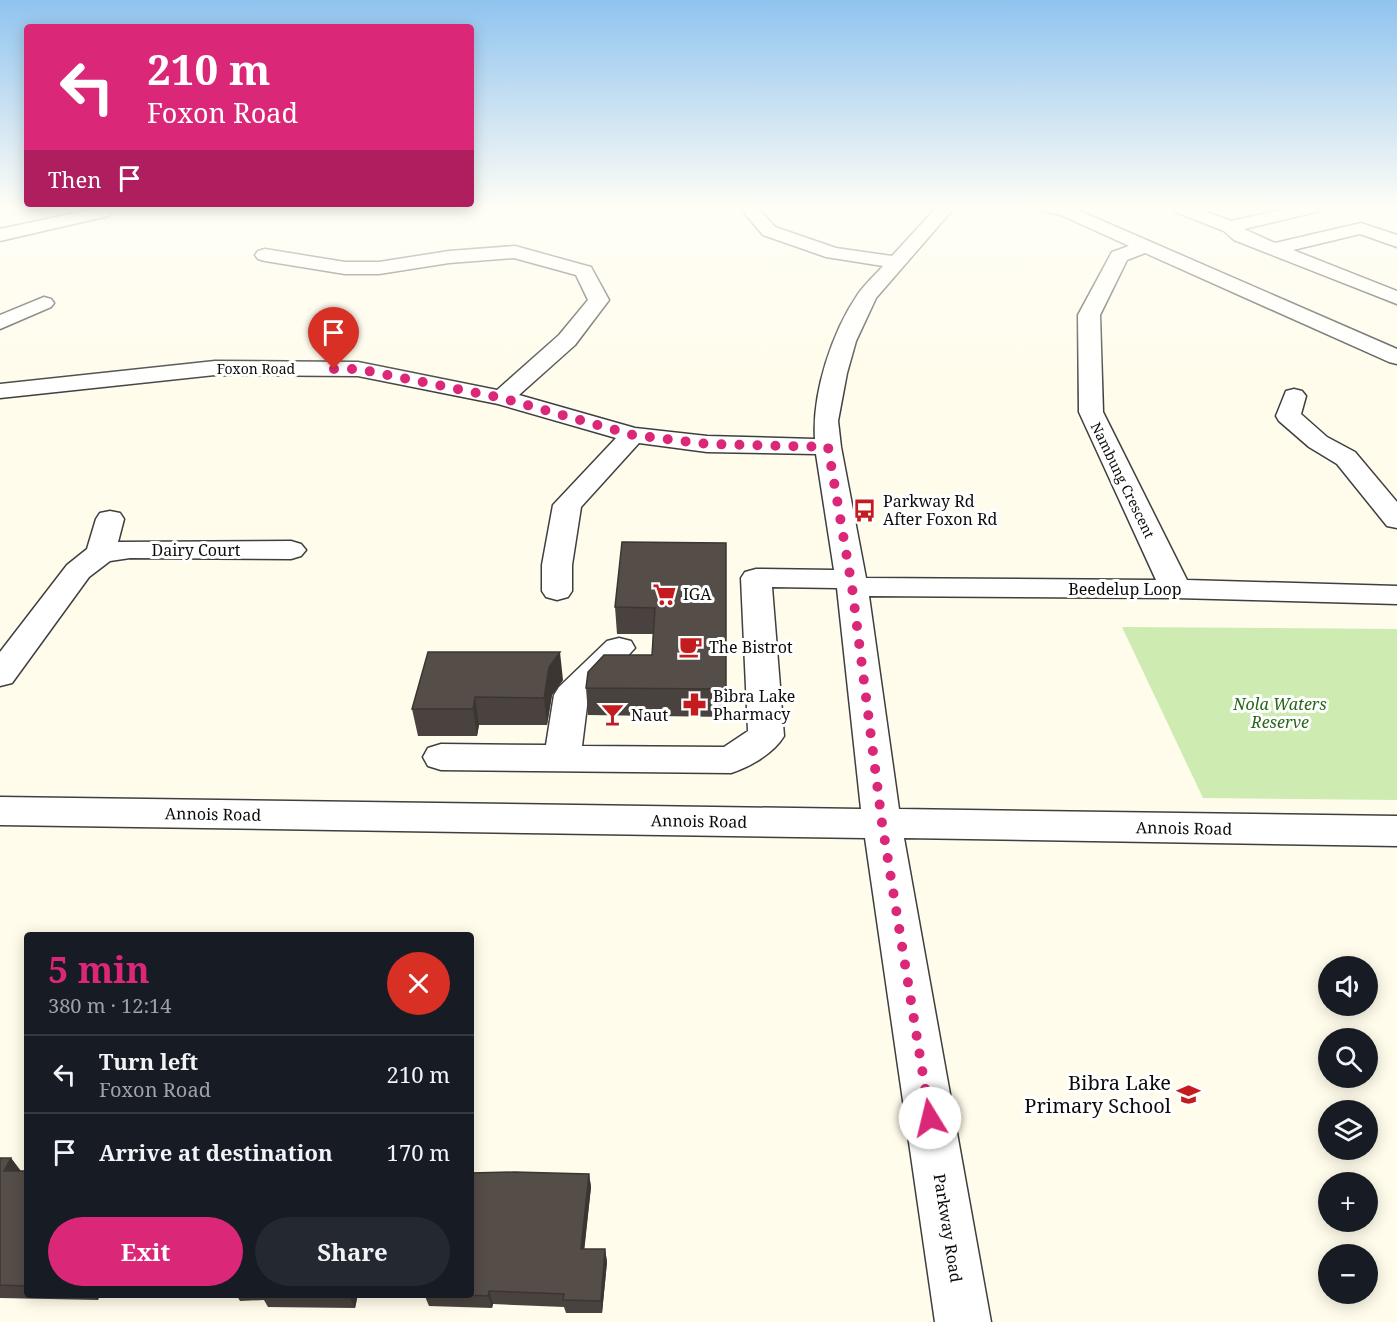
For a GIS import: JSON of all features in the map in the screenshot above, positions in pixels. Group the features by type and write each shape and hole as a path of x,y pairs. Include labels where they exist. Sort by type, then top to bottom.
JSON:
{"street":[{"path":"502,398 567,340 600,300 584,271 579,270"},
{"name":"Parkway Road","path":"888,270 867,296 845,341 828,402 828,447 851,583 882,823 963,1322"},
{"name":"Nambung Crescent","path":"1112,270 1089,315 1090,412 1176,590"},
{"path":"1199,270 1397,357"},
{"path":"1325,270 1397,298"},
{"path":"0,323 44,303"},
{"name":"Foxon Road","path":"0,391 215,368 358,369 502,398 633,435 707,444 828,447"},
{"path":"1294,396 1288,416 1318,442 1346,458 1397,520"},
{"path":"557,591 556,565 567,505 633,435"},
{"path":"0,675 78,571 101,553 111,519"},
{"name":"Dairy Court","path":"101,553 130,549 291,550"},
{"name":"Beedelup Loop","path":"562,758 731,760 766,736 756,578 851,583 1397,596"},
{"path":"441,757 562,758 571,695 620,648"},
{"name":"Annois Road","path":"0,811 1397,831"}],"green space":[{"name":"Nola Waters Reserve","path":"1122,627 1397,629 1397,800 1203,798"}],"building":[{"path":"622,542 726,543 726,689 586,688 588,672 604,655 652,655 655,608 615,607"},
{"path":"428,652 560,652 549,667 544,698 475,697 473,709 412,709"},
{"path":"0,1158 11,1158 4,1171 24,1171 24,1286 0,1285"},
{"path":"474,1173 589,1174 581,1249 605,1249 601,1301 563,1300 564,1294 489,1291 488,1296 474,1295"}],"place":[{"name":"Parkway Rd After Foxon Rd","path":"865,510"},
{"name":"IGA","path":"665,594"},
{"name":"The Bistrot","path":"691,647"},
{"name":"Bibra Lake Pharmacy","path":"695,705"},
{"name":"Naut","path":"613,715"},
{"name":"Bibra Lake Primary School","path":"1189,1094"}],"route":[{"path":"334,369 358,369 453,387 502,398 633,435 707,444 828,447 852,587 882,823 930,1118"}]}
